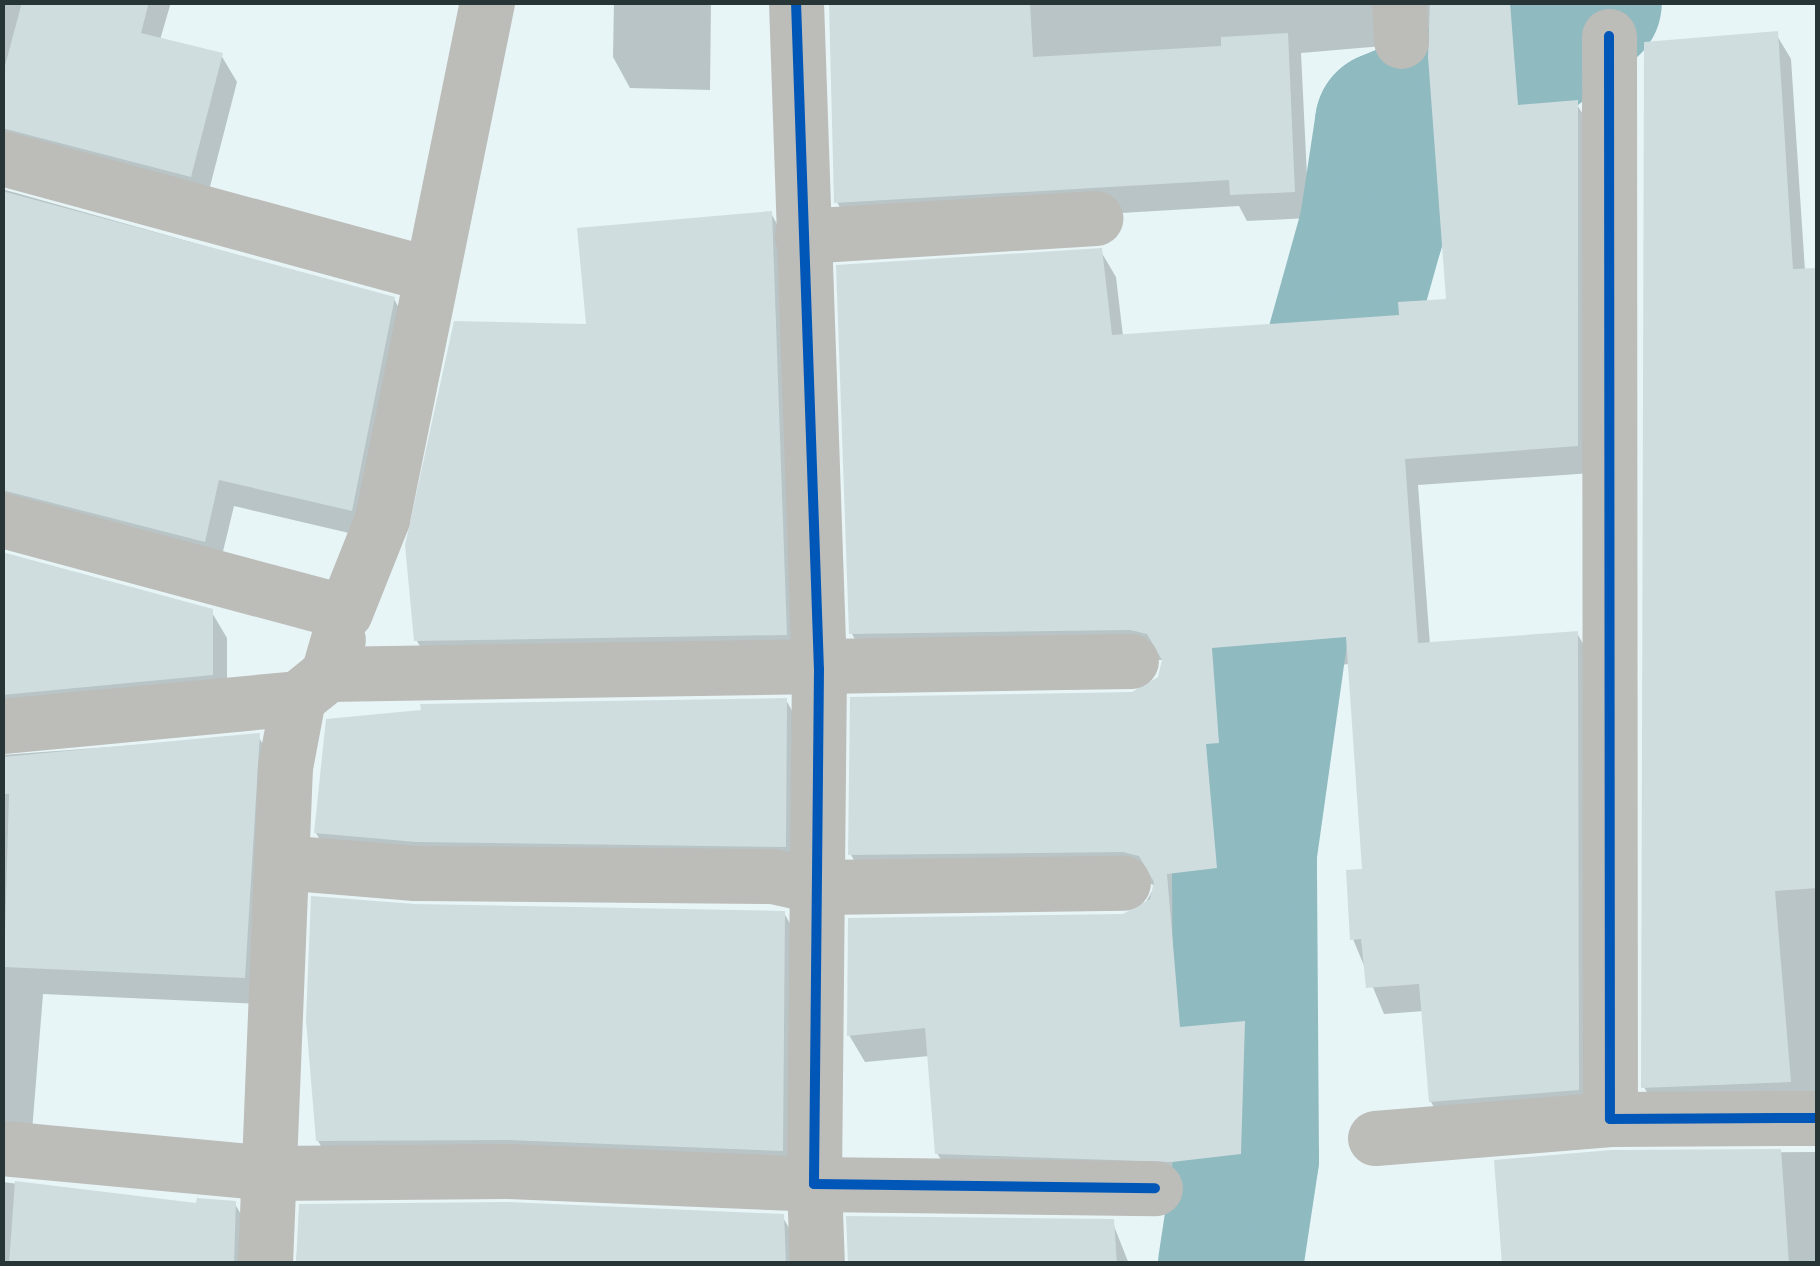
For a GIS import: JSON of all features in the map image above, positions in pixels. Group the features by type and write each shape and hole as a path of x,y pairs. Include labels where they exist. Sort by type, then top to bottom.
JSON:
{"street":[{"path":"265,1264 285,766 313,686 382,519 487,2"},
{"path":"796,2 819,669 822,888 814,1184 817,1264"},
{"path":"1608,36 1610,1120"},
{"path":"2,158 430,274"},
{"path":"802,236 1096,218"},
{"path":"2,520 346,612"},
{"path":"2,726 313,686 1131,662"},
{"path":"281,862 415,873 772,876 822,888 1124,883"},
{"path":"1375,1138 1610,1120 1818,1118"},
{"path":"2,1148 271,1173 507,1172 814,1184 1156,1188"}],"building":[{"path":"22,2 149,2 141,33 223,53 191,177 2,128 2,77"},
{"path":"829,2 1030,2 1033,57 1221,46 1221,37 1288,33 1295,192 1230,195 1229,180 834,203"},
{"path":"1430,2 1510,2 1518,105 1578,100 1578,446 1405,459 1418,643 1578,631 1579,1090 1429,1102 1419,984 1366,988 1361,939 1350,940 1346,870 1362,869 1346,637 1212,648 1219,743 1206,744 1217,868 1167,874 1180,1027 1245,1021 1241,1154 1172,1162 935,1154 925,1028 847,1036 848,918 1123,914 1150,899 1154,882 1139,856 1123,852 848,855 850,697 1132,692 1158,677 1162,660 1147,634 1130,630 849,634 836,265 1102,248 1112,335 1399,315 1398,302 1446,299 1428,57"},
{"path":"1778,31 1793,269 1818,268 1818,888 1775,891 1791,1082 1641,1088 1644,42"},
{"path":"2,191 395,297 352,511 219,480 205,542 2,490"},
{"path":"772,211 787,635 414,641 405,545 454,321 586,324 577,228"},
{"path":"2,552 213,609 213,675 2,695"},
{"path":"787,698 786,847 416,842 314,833 326,719 421,710 420,704"},
{"path":"260,733 245,978 4,967 9,794 2,794 2,757"},
{"path":"311,896 415,904 785,911 783,1151 508,1140 316,1141 306,1020"},
{"path":"1781,1149 1789,1264 1502,1264 1494,1160 1611,1150"},
{"path":"15,1181 196,1203 197,1198 236,1201 234,1264 9,1264"},
{"path":"506,1202 784,1214 786,1264 296,1264 299,1204"},
{"path":"846,1216 1114,1219 1117,1264 848,1264"}],"waterway":[{"path":"1230,1264 1246,1158 1244,852 1292,511 1371,229 1387,123 1494,79 1589,2"}],"cycle path":[{"path":"796,2 819,669 814,1184 1155,1188"},
{"path":"1609,36 1610,1119 1818,1118"}]}
